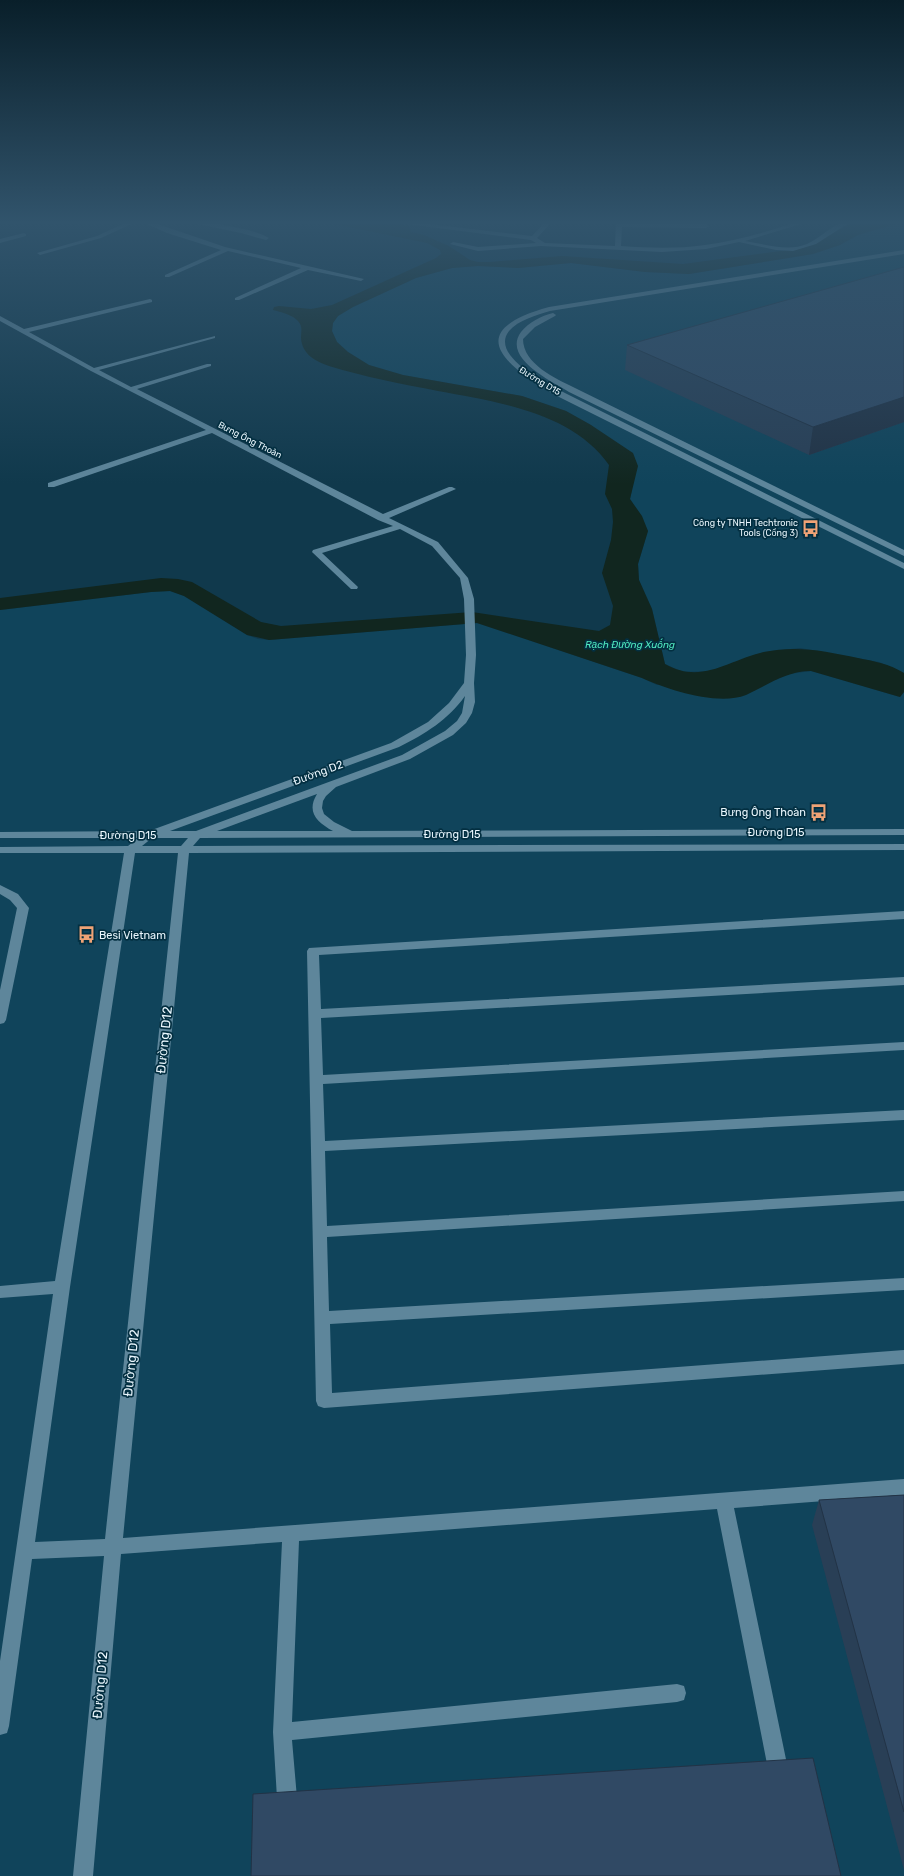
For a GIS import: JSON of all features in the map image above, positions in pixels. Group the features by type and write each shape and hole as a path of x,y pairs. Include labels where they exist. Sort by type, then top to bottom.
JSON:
{"street":[{"path":"22,331 118,309"},
{"name":"Đường D15","path":"552,309 525,317 507,328 501,340 500,346 502,353 515,366 558,393 904,566"},
{"name":"Đường D15","path":"589,309 561,313 538,321 522,333 518,340 518,347 527,360 572,390 904,553"},
{"name":"Bưng Ông Thoàn","path":"0,318 93,370 381,518 435,544 464,578 469,599 471,655"},
{"path":"93,370 213,337"},
{"path":"130,389 209,365"},
{"path":"51,485 212,431"},
{"path":"381,518 452,489"},
{"path":"354,587 316,552 399,527"},
{"path":"869,549 883,543"},
{"name":"Đường D2","path":"196,835 406,757 449,733 461,722 467,713 470,702 469,683 471,655"},
{"name":"Đường D2","path":"149,835 395,745 413,736 439,718 450,708 469,683"},
{"path":"342,781 320,796 316,806 317,811 324,821 330,825 354,834"},
{"name":"Đường D15","path":"0,835 904,832"},
{"path":"0,1726 62,1287 130,850 149,835"},
{"path":"184,850 196,835"},
{"name":"Đường D15","path":"0,850 904,847"},
{"name":"Đường D12","path":"83,1876 113,1547 184,850"},
{"path":"0,889 14,897 22,908 0,1020"},
{"path":"904,915 313,951 324,1401 904,1357"},
{"path":"315,1014 904,981"},
{"path":"316,1080 904,1046"},
{"path":"318,1146 904,1114"},
{"path":"320,1232 904,1196"},
{"path":"322,1318 904,1284"},
{"path":"0,1292 62,1287"},
{"path":"24,1551 113,1547 904,1487"},
{"path":"724,1500 778,1769"},
{"path":"287,1798 282,1732 290,1534"},
{"path":"282,1732 678,1693"}],"shaded area":[{"path":"350,309 904,309 904,673 879,662 800,648 763,652 712,671 683,672 665,664 652,609 639,580 638,564 648,531 630,499 632,489 591,425 566,411 522,396 403,375 369,365 348,352 337,342 332,331 333,323 338,316"},
{"path":"170,591 184,596 247,635 258,639 269,640 477,623 642,678 657,685 776,680 789,674 811,671 900,697 904,692 904,1876 0,1876 0,610"}],"water":[{"name":"Rạch Đường Xuống","path":"273,309 350,309 338,316 333,323 332,331 337,342 348,352 369,365 403,375 522,396 566,411 591,425 633,453 638,466 630,499 642,516 648,531 638,564 639,580 652,609 665,664 678,670 703,672 764,652 788,649 823,651 881,663 893,667 904,673 904,692 900,697 811,671 793,673 777,679 746,695 735,698 708,698 679,692 642,678 477,623 269,640 247,635 184,596 170,591 0,610 0,598 161,578 192,582 261,622 281,626 472,612 599,631 610,625 613,606 602,573 611,540 613,522 612,509 605,494 609,465 593,447 575,433 554,421 532,412 508,405 370,377 324,364 310,356 304,348 301,338 300,323 290,315 273,310"}],"building":[{"path":"756,309 904,309 904,397 813,427 627,345"},
{"path":"904,1495 904,1812 819,1500"},
{"path":"813,1758 841,1876 251,1876 253,1794"}],"place":[{"name":"Công ty TNHH Techtronic Tools (Cổng 3)","path":"811,528"},
{"name":"Bưng Ông Thoàn","path":"819,812"},
{"name":"Besi Vietnam","path":"86,935"}]}
